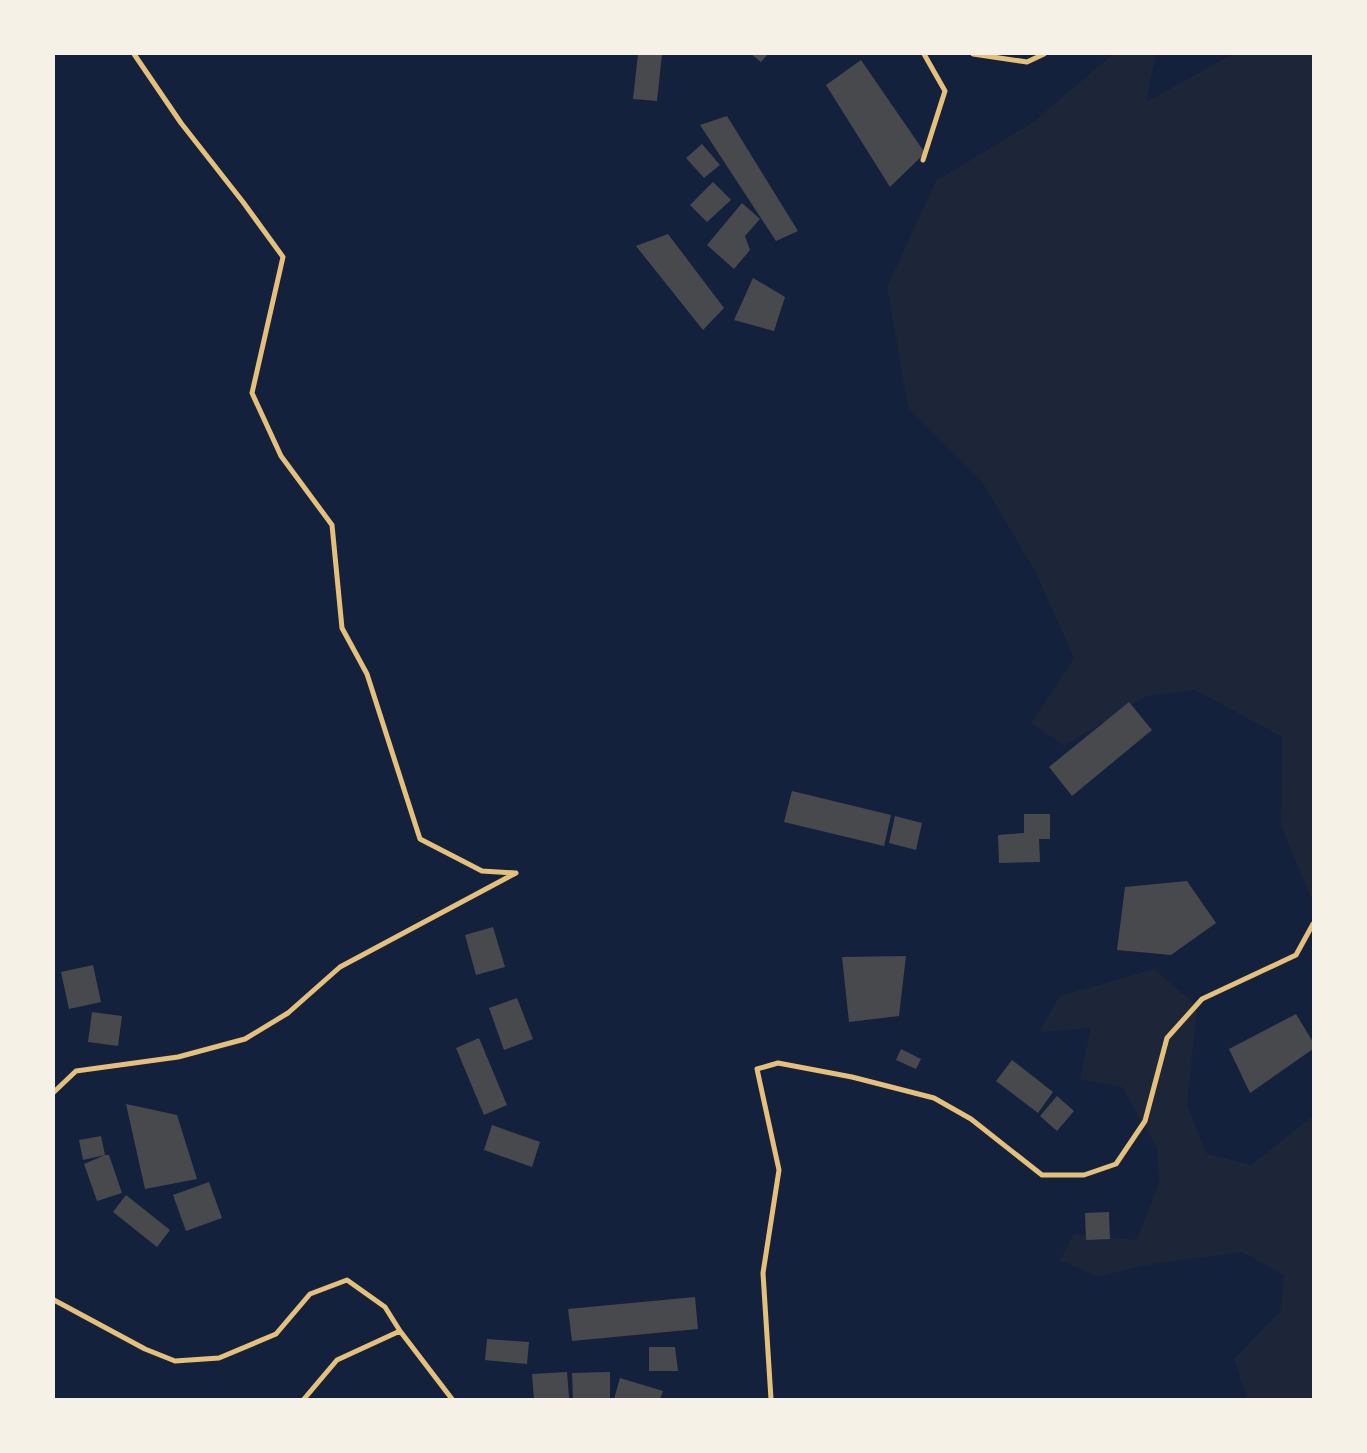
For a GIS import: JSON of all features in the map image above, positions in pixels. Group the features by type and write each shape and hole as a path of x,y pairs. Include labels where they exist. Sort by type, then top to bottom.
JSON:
{"street":[{"path":"54,1092 76,1071 178,1058 245,1039 288,1013 340,967 516,873 482,871 420,839 367,674 342,628 332,525 281,456 252,393 283,258 243,202 181,123 134,54"},
{"path":"923,160 945,91 924,54"},
{"path":"973,54 1027,62 1044,54"},
{"path":"771,1399 763,1273 779,1170 756,1069 778,1064 852,1077 934,1098 971,1118 1042,1175 1084,1175 1116,1164 1146,1121 1167,1038 1202,999 1296,955 1313,924"},
{"path":"54,1300 145,1349 175,1361 219,1358 276,1334 310,1294 348,1280 385,1307 400,1331 452,1399"},
{"path":"304,1399 337,1360 400,1331"}],"shaded area":[{"path":"1113,54 1156,54 1146,102 1233,54 1313,54 1313,902 1281,826 1282,737 1195,690 1146,696 1064,746 1031,723 1074,658 1036,573 981,480 908,407 887,287 936,181 1032,123"},
{"path":"1154,969 1197,1006 1187,1106 1207,1154 1251,1165 1313,1116 1313,1399 1247,1399 1234,1359 1280,1312 1284,1275 1242,1252 1145,1265 1098,1277 1060,1260 1074,1234 1137,1240 1159,1183 1157,1148 1122,1087 1080,1079 1091,1028 1039,1032 1060,996"}],"building":[{"path":"638,54 662,54 657,101 633,99"},
{"path":"751,54 768,54 761,62"},
{"path":"861,60 925,153 890,187 826,85"},
{"path":"727,116 798,231 776,241 700,125"},
{"path":"702,144 720,165 704,178 686,158"},
{"path":"713,182 731,200 707,222 690,205"},
{"path":"742,203 760,219 745,236 750,250 734,269 707,245"},
{"path":"668,234 724,308 703,330 636,246"},
{"path":"753,278 785,297 774,331 734,320"},
{"path":"1129,702 1152,730 1072,796 1049,767"},
{"path":"792,791 891,815 884,846 784,822"},
{"path":"1024,814 1050,814 1050,839 1039,839 1040,862 999,863 998,835 1024,833"},
{"path":"895,816 922,823 916,850 889,843"},
{"path":"1187,881 1216,923 1171,955 1117,950 1125,887"},
{"path":"493,927 505,967 476,975 465,935"},
{"path":"906,956 899,1016 849,1022 842,957"},
{"path":"93,965 101,1002 69,1009 61,972"},
{"path":"517,998 533,1039 504,1050 489,1008"},
{"path":"92,1012 122,1016 118,1046 88,1042"},
{"path":"1296,1014 1313,1042 1313,1049 1250,1093 1229,1049"},
{"path":"479,1038 507,1105 484,1115 456,1048"},
{"path":"901,1049 921,1059 916,1069 896,1060"},
{"path":"1012,1060 1053,1092 1038,1113 996,1081"},
{"path":"1057,1096 1074,1111 1057,1131 1040,1116"},
{"path":"126,1104 177,1115 197,1179 145,1189"},
{"path":"492,1125 540,1142 532,1167 484,1150"},
{"path":"101,1136 105,1155 83,1160 79,1140"},
{"path":"109,1155 122,1193 97,1201 84,1164"},
{"path":"209,1182 222,1218 186,1231 173,1195"},
{"path":"126,1195 170,1230 157,1247 113,1212"},
{"path":"1109,1212 1110,1239 1086,1240 1085,1213"},
{"path":"695,1297 698,1329 572,1341 568,1309"},
{"path":"487,1339 529,1342 527,1364 485,1360"},
{"path":"649,1347 675,1347 678,1371 649,1371"},
{"path":"567,1372 569,1398 534,1399 532,1374"},
{"path":"610,1372 610,1399 573,1399 572,1373"},
{"path":"620,1378 663,1391 660,1399 614,1399"}]}
